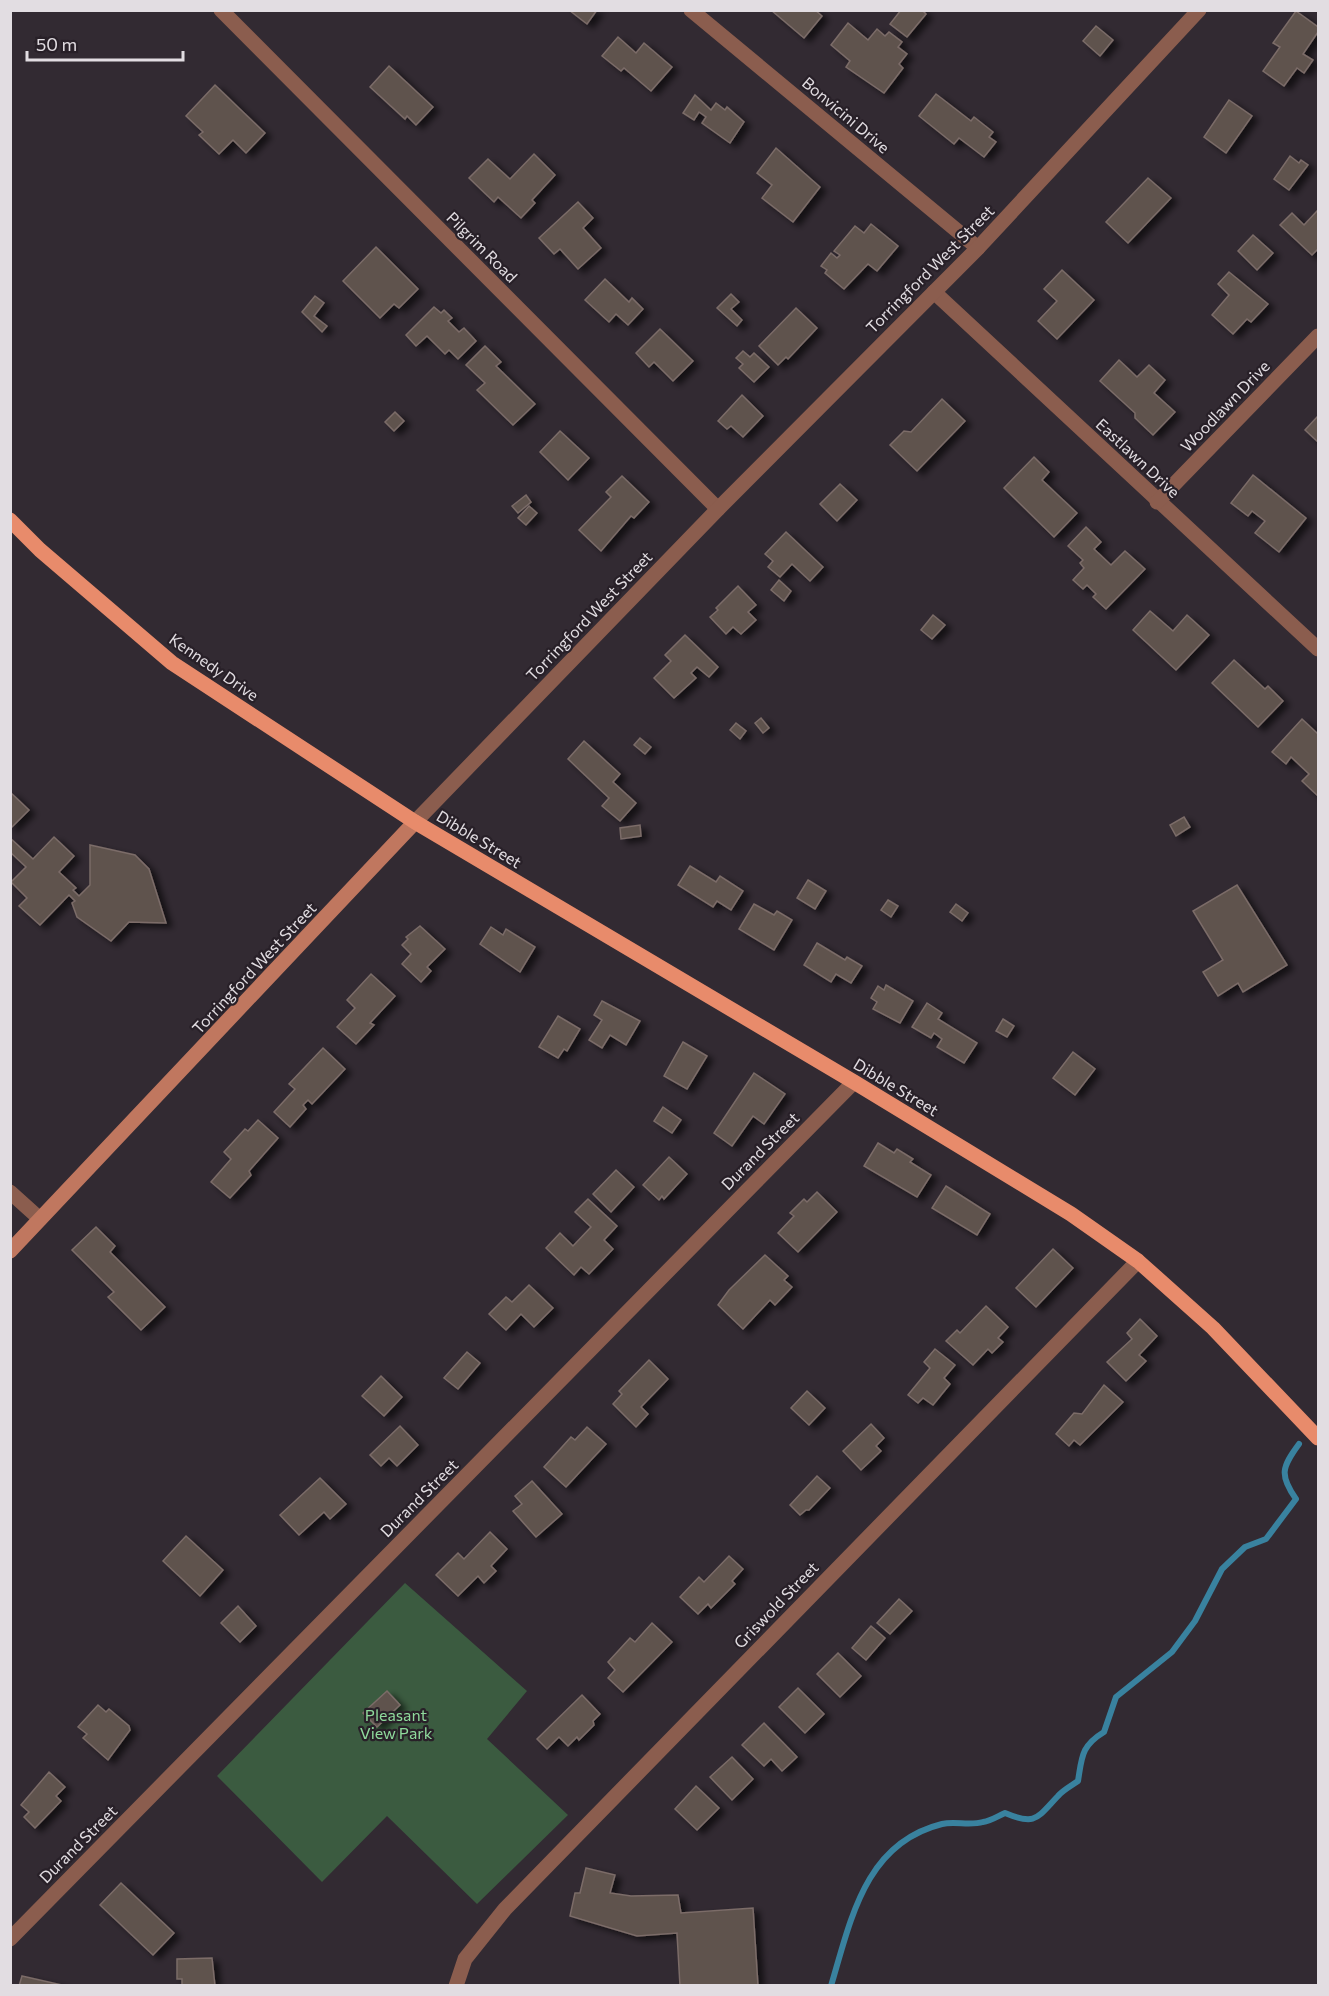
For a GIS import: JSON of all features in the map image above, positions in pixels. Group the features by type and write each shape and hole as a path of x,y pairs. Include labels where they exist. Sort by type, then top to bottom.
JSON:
{"main road":[{"name":"Kennedy Drive","path":"10,520 40,550 172,663 415,822"},
{"name":"Dibble Street","path":"415,822 854,1082 1071,1214 1138,1261 1213,1328 1318,1438"},
{"name":"Torringford West Street","path":"10,1251 415,822"}],"street":[{"name":"Pilgrim Road","path":"221,10 718,508"},
{"name":"Bonvicini Drive","path":"691,10 978,248"},
{"name":"Torringford West Street","path":"415,822 718,508 978,248 1199,10"},
{"name":"Eastlawn Drive","path":"934,292 1157,502 1318,649"},
{"name":"Woodlawn Drive","path":"1157,502 1318,336"},
{"name":"Durand Street","path":"10,1939 854,1082"},
{"path":"10,1192 40,1219"},
{"name":"Griswold Street","path":"456,1986 465,1959 504,1909 1138,1261"}],"green space":[{"name":"Pleasant View Park","path":"405,1583 527,1691 487,1739 568,1815 477,1904 387,1816 322,1882 217,1776"}],"building":[{"path":"569,10 597,10 587,24"},
{"path":"771,10 815,10 822,16 804,38"},
{"path":"901,10 922,10 926,14 907,37 890,24"},
{"path":"1296,11 1318,27 1318,32 1303,54 1313,60 1304,73 1297,68 1284,86 1263,71 1280,47 1273,43"},
{"path":"848,23 868,40 877,29 885,36 889,32 902,42 898,47 907,54 899,64 903,68 884,93 846,67 850,61 831,45"},
{"path":"1096,26 1113,40 1100,56 1083,41"},
{"path":"618,37 636,53 644,43 672,67 651,91 624,68 621,71 602,56"},
{"path":"389,66 433,107 416,125 407,116 405,119 370,87"},
{"path":"215,85 265,133 246,153 233,140 219,154 199,135 203,132 186,116"},
{"path":"936,94 971,121 974,117 993,132 989,137 996,142 984,157 959,138 954,144 919,116"},
{"path":"695,95 711,110 716,103 725,110 727,107 744,122 730,143 702,123 706,117 699,112 694,120 683,113"},
{"path":"1229,100 1252,116 1226,153 1204,137"},
{"path":"776,148 820,187 793,222 762,198 772,185 757,173"},
{"path":"534,154 555,175 532,200 535,203 521,218 498,197 494,202 469,178 488,159 510,179"},
{"path":"1290,156 1299,163 1301,160 1308,165 1289,190 1274,179"},
{"path":"1148,178 1171,198 1128,243 1106,222"},
{"path":"578,202 593,218 583,228 601,248 578,269 560,249 554,254 539,238"},
{"path":"1318,210 1318,249 1312,255 1280,225 1292,213 1304,225"},
{"path":"871,224 898,246 877,271 868,264 844,289 825,273 827,270 821,266 831,253 837,258 840,255 834,251 855,226 864,233"},
{"path":"1253,235 1273,253 1257,270 1238,251"},
{"path":"376,247 418,289 399,308 394,304 380,318 343,281"},
{"path":"1062,270 1094,300 1057,339 1038,321 1057,301 1044,289"},
{"path":"1229,272 1268,304 1251,322 1247,319 1233,334 1212,315 1229,295 1218,284"},
{"path":"605,279 629,302 632,298 643,309 628,325 616,314 609,322 585,300"},
{"path":"731,294 739,302 731,309 742,320 737,326 717,308"},
{"path":"315,296 324,303 314,316 327,326 322,332 302,312"},
{"path":"434,307 441,313 444,310 452,318 448,321 459,332 464,328 476,341 458,359 449,350 445,354 427,336 416,346 406,335"},
{"path":"796,308 817,328 788,359 786,357 778,365 759,346"},
{"path":"660,329 693,361 673,381 654,362 649,367 636,353"},
{"path":"485,346 501,362 496,366 535,404 513,425 477,390 485,383 466,365"},
{"path":"743,351 750,357 754,353 769,367 754,382 739,368 743,364 736,358"},
{"path":"1119,360 1137,377 1149,365 1165,380 1154,393 1175,412 1153,435 1135,418 1135,413 1100,381"},
{"path":"742,395 763,416 743,437 731,426 727,429 718,421"},
{"path":"942,399 965,421 917,471 890,445 904,431 911,432"},
{"path":"395,412 404,421 394,431 385,422"},
{"path":"1317,417 1318,419 1318,442 1305,430"},
{"path":"560,431 589,458 568,480 540,452"},
{"path":"1034,457 1049,472 1042,480 1077,513 1054,537 1004,488"},
{"path":"1253,475 1306,518 1279,552 1255,533 1265,521 1252,511 1248,516 1231,503"},
{"path":"622,476 649,502 634,518 631,516 601,551 579,530 611,497 606,492"},
{"path":"840,484 857,500 837,521 820,504"},
{"path":"526,495 531,502 518,513 512,506"},
{"path":"529,506 537,513 526,525 518,518"},
{"path":"1086,527 1101,542 1094,549 1111,565 1125,551 1145,569 1106,609 1093,597 1096,594 1087,585 1083,589 1073,580 1084,568 1080,563 1083,560 1068,546"},
{"path":"786,532 823,567 810,581 792,564 780,577 768,567 773,561 765,554"},
{"path":"779,580 791,591 784,601 771,590"},
{"path":"738,586 756,605 748,612 756,620 741,634 733,627 726,634 710,617"},
{"path":"1150,611 1173,631 1187,615 1209,635 1176,670 1133,630"},
{"path":"933,615 945,625 932,639 921,630"},
{"path":"685,635 718,667 709,677 697,667 691,673 696,678 674,698 654,678 671,661 665,655"},
{"path":"1234,660 1265,689 1268,686 1283,701 1258,727 1212,683"},
{"path":"761,718 769,728 763,733 755,723"},
{"path":"1302,719 1318,734 1318,796 1302,781 1309,774 1291,757 1286,764 1272,752"},
{"path":"736,723 746,731 740,739 730,730"},
{"path":"640,738 651,747 645,754 634,745"},
{"path":"584,741 620,774 613,782 636,803 620,821 602,806 609,798 568,759"},
{"path":"10,792 29,810 10,829"},
{"path":"1184,817 1190,827 1176,836 1170,825"},
{"path":"640,825 641,836 621,839 620,828"},
{"path":"54,837 74,856 59,872 76,888 73,890 79,896 90,885 90,845 135,855 149,869 166,923 129,922 111,941 77,917 72,903 75,901 69,895 40,925 19,906 27,898 11,882 26,867 10,852 10,838 33,859"},
{"path":"690,866 716,882 720,876 743,891 731,910 717,901 713,907 678,885"},
{"path":"808,880 826,891 815,909 797,898"},
{"path":"1237,885 1287,965 1243,992 1238,983 1218,996 1203,972 1223,960 1193,911"},
{"path":"888,900 898,906 891,917 881,910"},
{"path":"754,904 774,915 777,911 792,920 774,950 739,929"},
{"path":"956,904 968,913 962,921 950,912"},
{"path":"420,926 445,949 427,967 431,971 421,982 402,964 411,954 402,945 408,939 406,937"},
{"path":"491,927 503,935 506,929 535,947 520,972 480,944"},
{"path":"817,943 845,960 847,957 862,966 851,983 836,974 831,982 804,965"},
{"path":"371,974 395,996 370,1023 374,1025 356,1044 337,1027 355,1008 347,1000"},
{"path":"886,985 913,1001 900,1023 873,1009 877,1002 871,998 878,986 884,990"},
{"path":"602,1001 640,1021 626,1045 610,1035 602,1048 589,1040 602,1020 594,1015"},
{"path":"927,1003 942,1013 938,1019 977,1043 964,1063 937,1047 942,1039 934,1033 931,1038 912,1027"},
{"path":"558,1016 580,1029 567,1051 564,1049 558,1058 539,1047"},
{"path":"1003,1019 1014,1026 1007,1037 996,1031"},
{"path":"683,1042 707,1056 687,1089 664,1076"},
{"path":"323,1048 345,1069 312,1104 308,1100 303,1105 306,1109 290,1127 274,1112 295,1089 289,1084"},
{"path":"1073,1052 1095,1069 1075,1095 1053,1078"},
{"path":"754,1073 785,1094 764,1124 753,1116 732,1146 714,1133"},
{"path":"663,1107 681,1120 672,1133 654,1121"},
{"path":"258,1120 278,1138 249,1171 251,1175 230,1198 211,1182 231,1159 224,1152 245,1129 248,1131"},
{"path":"878,1143 894,1153 897,1149 913,1159 910,1162 931,1175 917,1197 864,1166"},
{"path":"669,1157 687,1174 664,1199 662,1196 659,1200 643,1185"},
{"path":"616,1170 634,1187 611,1212 593,1194"},
{"path":"946,1186 990,1214 977,1235 932,1208"},
{"path":"817,1192 837,1212 798,1252 778,1233 794,1216 790,1213 804,1199 807,1202"},
{"path":"588,1199 617,1226 604,1240 613,1249 589,1274 581,1267 574,1275 546,1248 560,1233 573,1246 591,1227 575,1212"},
{"path":"96,1227 115,1246 110,1252 165,1307 141,1330 108,1297 114,1292 72,1250"},
{"path":"1053,1249 1073,1268 1036,1307 1016,1288"},
{"path":"765,1255 788,1276 784,1280 792,1287 775,1305 770,1300 743,1329 718,1305 729,1290"},
{"path":"529,1285 553,1308 534,1327 521,1314 506,1330 489,1314 506,1297 512,1302"},
{"path":"986,1306 1008,1327 998,1338 1003,1342 992,1353 988,1349 973,1365 946,1341 957,1330 960,1333"},
{"path":"1140,1319 1157,1336 1139,1355 1146,1361 1126,1381 1107,1362 1132,1339 1127,1333"},
{"path":"935,1349 955,1365 944,1378 950,1384 933,1405 923,1398 918,1403 908,1395 930,1368 924,1362"},
{"path":"467,1352 480,1363 458,1389 444,1378"},
{"path":"649,1360 668,1379 641,1407 648,1414 636,1427 613,1404 622,1394 619,1391"},
{"path":"381,1376 402,1397 384,1416 362,1396"},
{"path":"1104,1385 1123,1402 1080,1445 1074,1440 1069,1446 1056,1434 1074,1413 1082,1414"},
{"path":"807,1391 825,1408 809,1425 791,1408"},
{"path":"871,1424 884,1438 876,1446 881,1451 861,1470 843,1451"},
{"path":"400,1426 418,1445 397,1466 389,1458 381,1466 370,1455"},
{"path":"587,1427 606,1444 566,1487 544,1467 571,1437 575,1440"},
{"path":"817,1476 830,1488 809,1510 800,1515 790,1505"},
{"path":"320,1478 346,1504 330,1519 324,1512 299,1535 280,1515"},
{"path":"532,1481 562,1514 536,1537 513,1511 522,1504 515,1496"},
{"path":"490,1532 507,1549 491,1566 496,1571 484,1583 478,1576 458,1596 436,1575 458,1553 464,1559"},
{"path":"186,1536 223,1570 200,1596 163,1561"},
{"path":"729,1556 743,1569 732,1581 735,1584 711,1608 708,1604 698,1614 680,1597 699,1577 704,1582"},
{"path":"899,1599 912,1611 890,1634 877,1623"},
{"path":"238,1606 256,1626 240,1642 221,1623"},
{"path":"652,1623 672,1642 623,1692 608,1678 615,1670 608,1662 630,1638 635,1642"},
{"path":"871,1626 885,1638 866,1660 852,1648"},
{"path":"838,1653 861,1676 840,1697 817,1674"},
{"path":"798,1688 824,1714 805,1733 779,1707"},
{"path":"387,1691 400,1705 377,1727 363,1713"},
{"path":"582,1695 600,1714 593,1721 594,1725 579,1740 577,1737 568,1746 559,1737 547,1749 537,1739"},
{"path":"98,1705 106,1712 109,1709 129,1726 130,1730 108,1760 83,1738 87,1734 78,1727"},
{"path":"764,1723 797,1757 782,1771 771,1759 764,1766 742,1745"},
{"path":"732,1757 753,1779 732,1800 710,1777"},
{"path":"49,1772 65,1787 56,1796 61,1801 35,1828 24,1817 29,1812 21,1805"},
{"path":"696,1786 719,1808 697,1830 675,1809"},
{"path":"586,1868 615,1875 610,1893 631,1896 678,1895 681,1913 753,1908 758,1986 680,1986 677,1933 637,1936 570,1916 575,1893 580,1893"},
{"path":"121,1883 174,1933 153,1955 100,1905"},
{"path":"212,1958 215,1986 182,1986 182,1979 177,1979 177,1959"},
{"path":"22,1976 66,1986 19,1986"}],"waterway":[{"path":"831,1986 846,1935 865,1887 878,1866 895,1848 916,1834 942,1824 978,1823 989,1821 1005,1813 1023,1819 1035,1818 1062,1792 1078,1781 1084,1753 1091,1742 1104,1732 1116,1697 1172,1652 1195,1621 1222,1569 1245,1547 1266,1539 1296,1499 1287,1484 1285,1471 1289,1459 1299,1444"}]}
